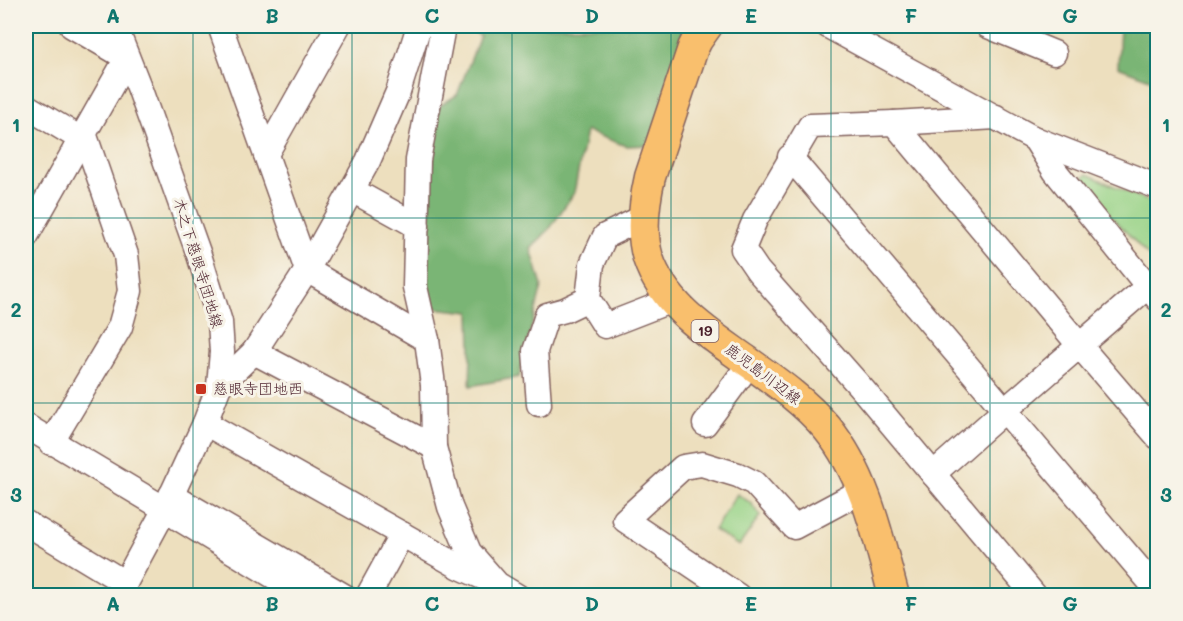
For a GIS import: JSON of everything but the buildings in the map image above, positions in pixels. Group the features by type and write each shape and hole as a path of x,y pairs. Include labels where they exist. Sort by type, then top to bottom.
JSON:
{"main road":[{"name":"鹿児島川辺線","path":"707,26 697,39 650,177 644,217 647,257 666,294 696,324 795,396 816,416 838,443 863,490 894,596"}],"street":[{"path":"29,220 82,136 127,58 72,26"},
{"name":"木之下慈眼寺団地線","path":"115,26 199,255 220,322 222,352 219,386 205,423 168,502 121,589"},
{"path":"220,26 307,270 427,340"},
{"path":"266,154 338,26"},
{"path":"219,386 254,352 307,270 352,190 368,161 398,92 419,26"},
{"path":"436,26 442,32 418,160 415,287 434,385 434,447 450,507 469,552 507,590"},
{"path":"828,26 1035,139 1158,188"},
{"path":"988,26 1054,53"},
{"path":"26,106 82,136 126,255 130,291 120,327 51,443"},
{"path":"996,117 810,126 755,219 743,249 758,271 864,392 1035,596"},
{"path":"894,123 1158,437"},
{"path":"933,474 1080,346 1153,293 1055,171 1035,139"},
{"path":"790,157 1158,591"},
{"path":"352,190 417,226"},
{"path":"644,217 605,236 592,264 588,298 605,326 672,300"},
{"path":"539,404 535,351 547,315 565,310 588,298"},
{"path":"254,352 434,447"},
{"path":"705,424 750,363"},
{"path":"205,423 459,567 507,590"},
{"path":"26,426 51,443 168,502 344,596"},
{"path":"738,596 625,520 683,467 702,464 738,475 754,483 794,527 863,490"},
{"path":"168,502 178,518 306,596"},
{"path":"26,524 121,589"},
{"path":"368,596 402,534"}],"green space":[{"path":"466,26 700,26 651,145 626,146 586,131 574,193 551,227 531,249 542,286 519,377 470,386 470,312 424,307 432,167 439,106 457,95 480,36"},
{"path":"1120,26 1157,26 1157,82 1118,67"},
{"path":"1087,174 1157,205 1157,265 1079,182"},
{"path":"737,494 751,503 760,516 739,546 714,530"}],"place":[{"name":"慈眼寺団地西","path":"201,389"}]}
